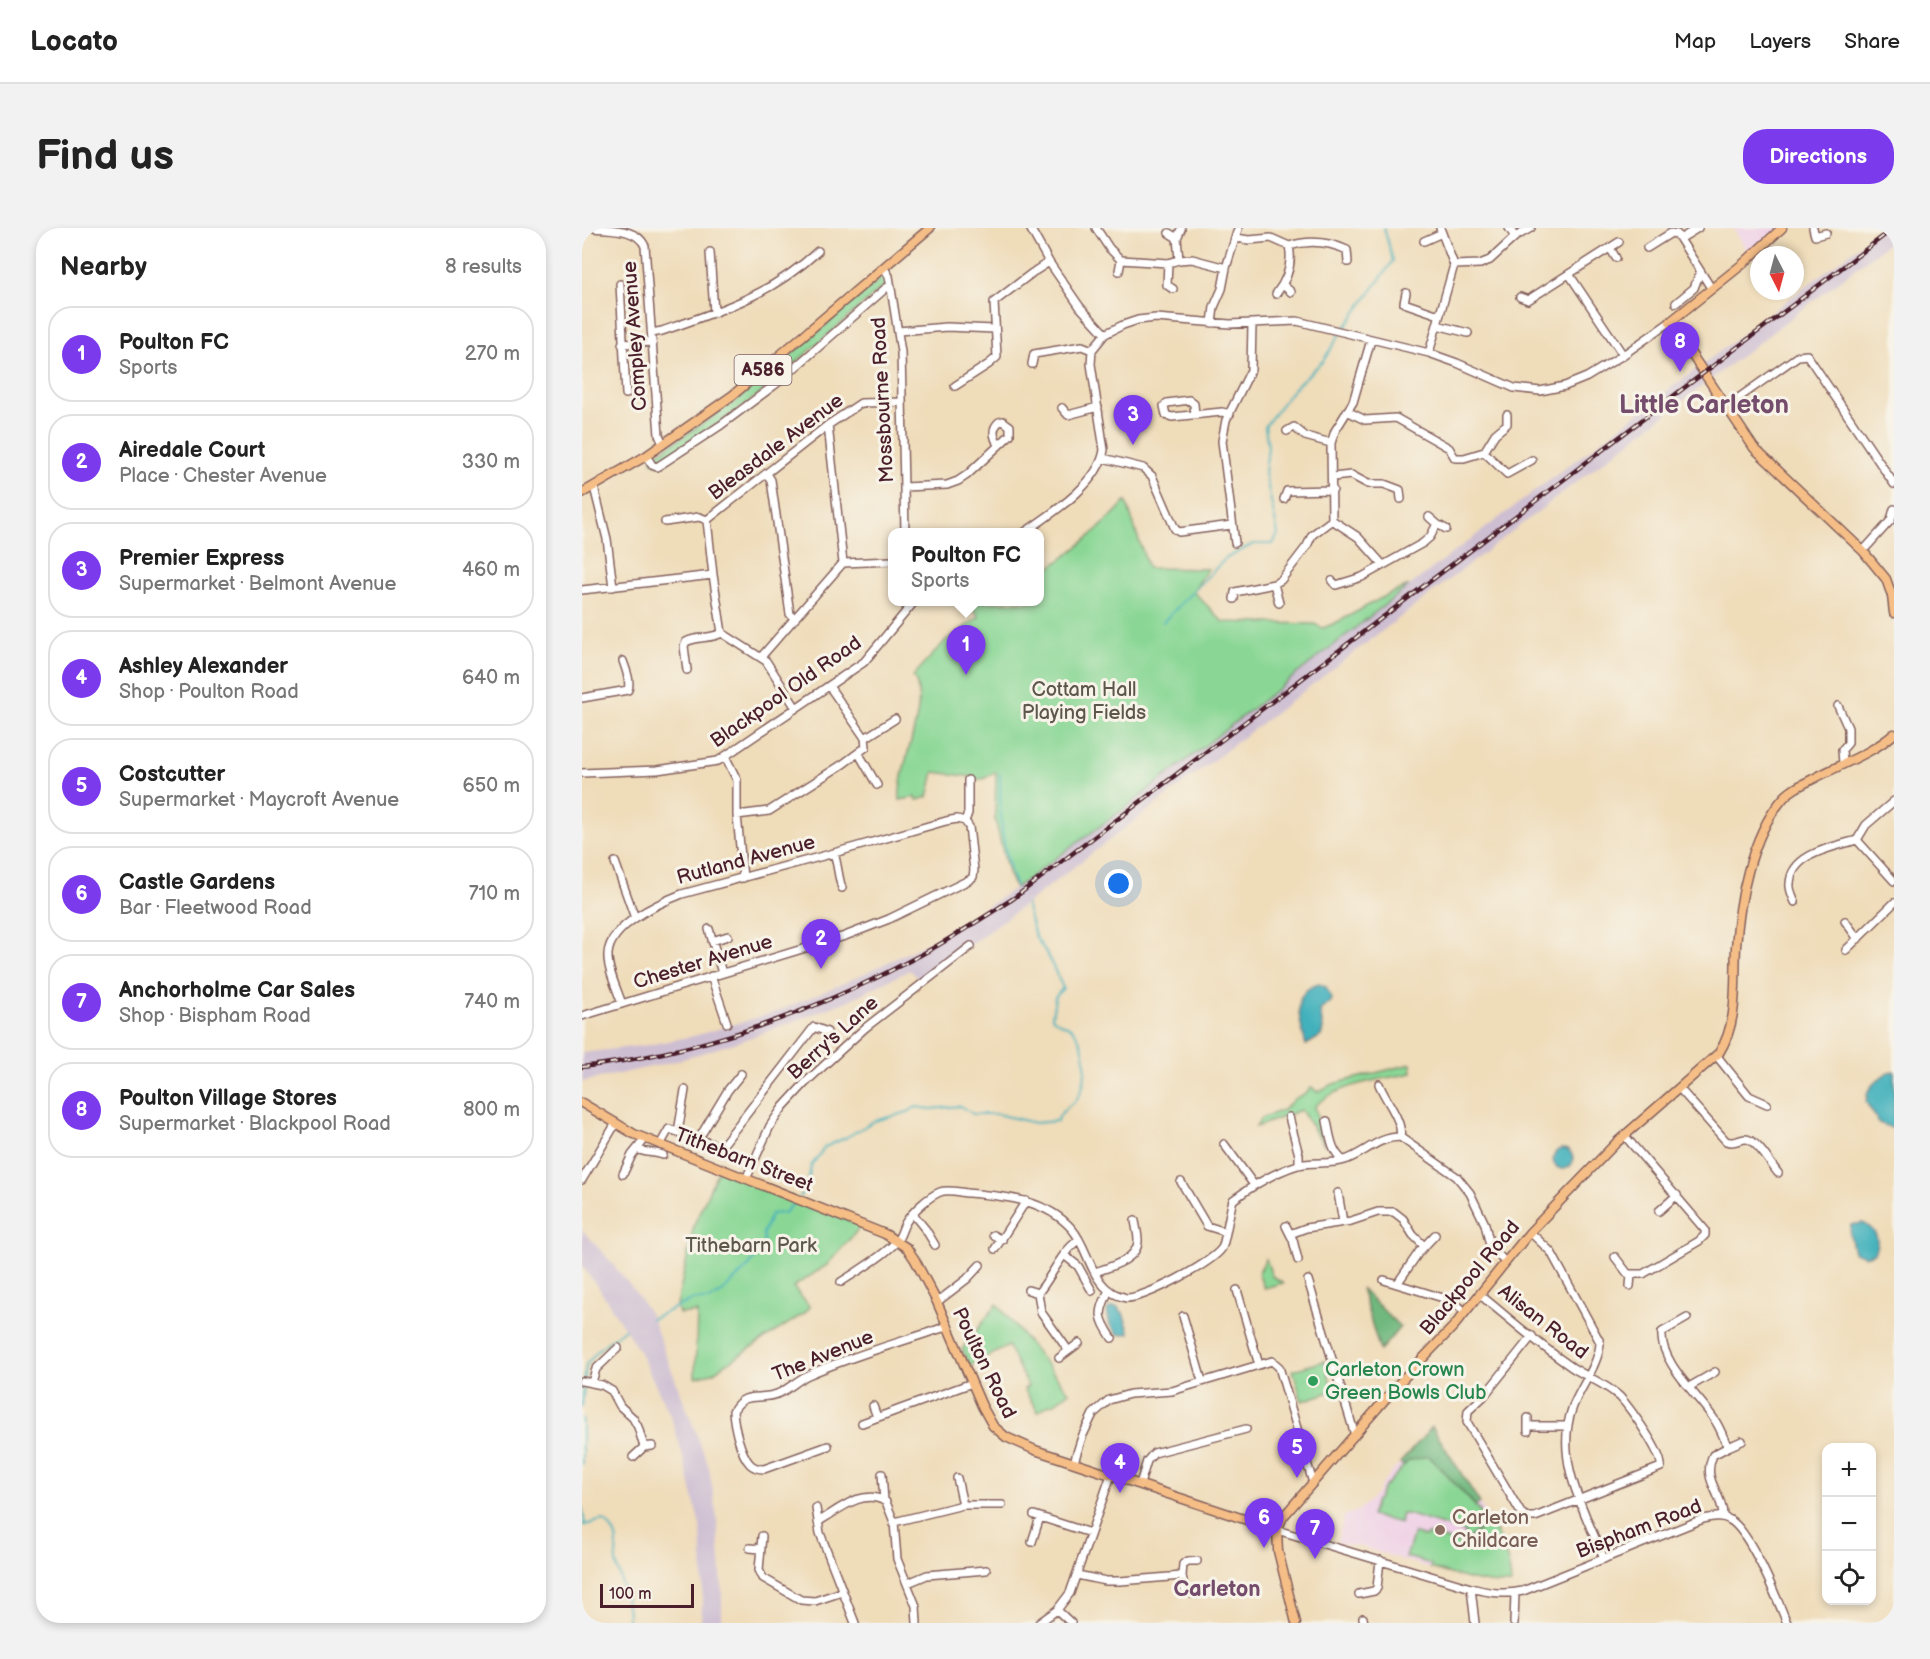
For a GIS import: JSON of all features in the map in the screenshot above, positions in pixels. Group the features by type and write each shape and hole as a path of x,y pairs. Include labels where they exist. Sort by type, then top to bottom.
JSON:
{"main road":[{"name":"A586","path":"582,493 646,456 734,395 930,228"},
{"path":"1782,228 1744,263 1670,322 1754,448 1863,551 1886,579 1892,596 1894,613"},
{"name":"Blackpool Road","path":"1277,1530 1285,1515 1465,1312 1530,1232 1625,1136 1716,1055 1728,1039 1733,1019 1737,935 1745,887 1761,833 1782,799 1796,788 1880,746 1894,735"},
{"name":"Tithebarn Street","path":"582,1103 645,1139 898,1241"},
{"name":"Poulton Road","path":"898,1241 910,1251 948,1326 982,1406 993,1426 1000,1433 1035,1450 1277,1530"},
{"path":"1277,1530 1278,1551 1296,1623"}],"street":[{"name":"Compley Avenue","path":"594,228 634,233 644,243 647,255 659,435 663,444"},
{"path":"1030,228 1049,262 1080,307 1105,334"},
{"path":"1105,228 1096,229 1109,248 1121,260 1168,263 1192,259 1226,268"},
{"path":"1509,228 1515,237"},
{"path":"1454,265 1480,264 1490,260 1515,237 1531,228"},
{"path":"1680,239 1698,228"},
{"path":"1814,228 1815,236 1826,233"},
{"path":"1179,260 1177,238 1181,229"},
{"path":"1212,323 1214,307 1222,289 1238,229"},
{"path":"1424,241 1441,231 1454,265 1429,353"},
{"path":"1647,248 1671,233 1677,234 1711,288"},
{"path":"1169,234 1177,238"},
{"path":"1236,238 1249,240 1271,238 1289,246 1310,242 1350,248 1348,262"},
{"path":"1520,297 1528,303 1618,242"},
{"path":"1276,294 1283,285 1291,264 1289,246"},
{"path":"1610,248 1616,258"},
{"path":"652,333 714,314 746,301 804,265 818,251"},
{"path":"710,252 714,314"},
{"path":"1119,271 1121,260"},
{"path":"955,386 997,357 994,302 1049,262"},
{"path":"1160,290 1170,287 1168,263"},
{"name":"Mossbourne Road","path":"884,268 889,274 901,352 905,528"},
{"path":"1676,303 1694,288 1701,272"},
{"path":"1569,274 1623,355"},
{"path":"1283,285 1291,292"},
{"path":"646,456 652,465 657,467 707,435 776,384 891,286"},
{"path":"618,289 626,393"},
{"path":"1406,293 1400,306 1439,315"},
{"path":"1030,528 1073,496 1089,479 1103,458 1104,450 1091,364 1092,350 1105,334 1123,325 1148,318 1252,324 1297,321 1429,353 1514,388 1540,391 1577,381 1623,355 1670,322"},
{"path":"1235,543 1222,431 1251,370 1252,324"},
{"path":"1437,324 1468,333"},
{"path":"898,331 947,327 995,329"},
{"path":"1332,520 1331,443 1353,402 1371,340"},
{"path":"622,344 652,342"},
{"path":"1032,364 1034,354 1082,346 1092,350"},
{"path":"1727,406 1798,356 1807,355 1894,484"},
{"path":"617,385 625,384"},
{"name":"Bleasdale Avenue","path":"707,520 828,425 861,403 901,402"},
{"path":"1062,408 1068,416 1098,407"},
{"path":"1347,411 1365,420 1396,418 1449,448 1455,458"},
{"path":"1195,415 1222,412 1230,414"},
{"path":"1455,458 1464,458 1484,452 1495,434 1510,425 1507,415"},
{"path":"760,657 843,563 828,425"},
{"path":"1292,426 1305,436 1331,443"},
{"path":"904,487 947,485 958,481 998,446"},
{"path":"1484,452 1507,474 1532,460"},
{"path":"1103,458 1143,468 1152,476 1175,529 1179,532 1232,525"},
{"path":"1451,466 1455,458"},
{"path":"767,474 771,480 790,614 795,619"},
{"path":"1333,477 1351,475 1368,484 1404,488 1401,499"},
{"path":"594,487 607,539 614,587"},
{"path":"1285,491 1333,490"},
{"path":"1863,551 1891,520 1894,510"},
{"path":"665,522 699,517 707,520 722,633"},
{"path":"1429,517 1446,530"},
{"path":"1332,520 1358,537 1383,566"},
{"path":"1234,592 1275,584 1284,577 1315,532 1332,520"},
{"path":"1337,594 1334,583 1362,577 1383,566 1423,543 1430,537 1437,524"},
{"path":"843,563 888,561"},
{"path":"582,590 713,575"},
{"path":"1275,584 1279,603"},
{"name":"Blackpool Old Road","path":"582,773 606,774 712,763 864,662 911,606"},
{"path":"687,670 684,646 686,642 722,633 766,661 796,708"},
{"path":"582,698 628,690 630,687 622,661"},
{"path":"737,815 769,811 859,754 866,747 865,738 829,686"},
{"path":"1838,706 1848,728 1848,743 1842,750 1843,763"},
{"path":"865,738 895,719"},
{"path":"859,754 877,785"},
{"path":"725,756 737,780 737,815 743,878"},
{"name":"Chester Avenue","path":"582,1016 845,936 889,919 969,880 973,877 975,870 969,827 965,821 968,813 968,780"},
{"path":"1795,902 1790,885 1793,873 1801,861 1819,852 1857,840 1866,825 1894,801"},
{"name":"Rutland Avenue","path":"622,1004 608,954 612,939 635,918 664,901 682,894 834,854 946,821 965,821"},
{"path":"1857,840 1894,881"},
{"path":"834,854 842,888"},
{"path":"615,862 635,918"},
{"path":"1846,950 1894,903"},
{"path":"1845,921 1858,939"},
{"path":"709,929 722,973"},
{"path":"712,940 728,936"},
{"name":"Berry's Lane","path":"746,1179 770,1126 783,1107 807,1081 865,1028 970,946"},
{"path":"711,976 727,1023"},
{"path":"660,1145 669,1129 721,1148 814,1028 827,1032"},
{"path":"1716,1055 1749,1096 1767,1104"},
{"path":"699,1140 728,1090 741,1074"},
{"path":"1379,1084 1402,1130 1400,1137"},
{"path":"1679,1088 1726,1141 1735,1143 1745,1139 1754,1141 1778,1173"},
{"path":"678,1132 685,1090"},
{"path":"1289,1117 1299,1155 1299,1165"},
{"path":"1327,1120 1332,1145 1343,1160"},
{"path":"582,1180 616,1123"},
{"path":"1625,1136 1704,1227 1705,1235 1699,1241 1643,1274 1631,1275 1624,1271 1617,1261 1628,1258"},
{"path":"840,1282 869,1264 898,1241 907,1221 913,1214 922,1204 941,1191 999,1195 1026,1201 1046,1209 1063,1219 1074,1230 1095,1272 1109,1290 1127,1298 1146,1294 1213,1259 1223,1246 1233,1200 1254,1185 1299,1165 1343,1160 1361,1153 1382,1140 1400,1137 1457,1177 1470,1193 1485,1224 1490,1246 1505,1262"},
{"path":"623,1174 645,1139"},
{"path":"1224,1144 1254,1185"},
{"path":"637,1149 663,1155"},
{"path":"1181,1182 1207,1226 1226,1232"},
{"path":"1338,1194 1343,1222"},
{"path":"1659,1211 1677,1195"},
{"path":"995,1249 1026,1201"},
{"path":"1290,1233 1378,1212 1394,1212 1403,1219 1413,1235 1424,1246"},
{"path":"913,1214 935,1245"},
{"path":"1095,1272 1129,1257 1135,1251 1139,1242 1135,1221"},
{"path":"1286,1226 1298,1260"},
{"path":"1530,1232 1551,1252 1600,1342 1599,1353 1573,1408 1566,1440 1568,1465 1604,1559"},
{"path":"993,1235 1002,1240"},
{"path":"1397,1284 1424,1246 1435,1235"},
{"path":"1068,1350 1041,1312 1038,1293 1050,1279 1064,1255 1079,1240"},
{"path":"1064,1255 1078,1266 1092,1291"},
{"path":"936,1302 968,1279 980,1265"},
{"path":"1630,1286 1631,1275"},
{"path":"1308,1280 1355,1434"},
{"path":"1384,1280 1453,1301 1465,1312"},
{"path":"1028,1290 1038,1293"},
{"path":"1109,1290 1101,1306 1101,1320 1112,1338"},
{"path":"1237,1290 1259,1365"},
{"name":"Alisan Road","path":"1479,1294 1573,1368 1610,1389 1622,1399 1647,1435 1662,1465 1657,1471 1580,1500"},
{"path":"1183,1316 1202,1381"},
{"path":"1687,1318 1666,1328 1662,1335 1663,1348 1716,1422 1728,1447"},
{"name":"The Avenue","path":"828,1446 816,1447 764,1469 757,1468 751,1465 742,1450 733,1411 739,1402 747,1397 762,1397 780,1393 808,1375 948,1326"},
{"path":"1532,1336 1484,1396 1468,1411 1467,1422 1523,1516 1535,1517 1580,1500"},
{"path":"1059,1358 1079,1343"},
{"path":"618,1348 587,1381 602,1385 612,1391 620,1406 633,1418 648,1447 633,1457"},
{"path":"1074,1462 1093,1414 1109,1400 1130,1394 1172,1391 1272,1361 1279,1367 1313,1484"},
{"path":"1689,1387 1715,1372"},
{"path":"862,1423 972,1383"},
{"path":"873,1406 877,1417"},
{"path":"1528,1425 1568,1426"},
{"path":"1140,1484 1148,1461 1154,1453 1246,1429"},
{"path":"1723,1517 1722,1501 1711,1480 1710,1466 1713,1455 1742,1441"},
{"path":"882,1474 884,1501"},
{"path":"1039,1623 1057,1610 1070,1593 1111,1475"},
{"path":"957,1478 963,1505"},
{"path":"818,1522 860,1499 873,1496 884,1501 894,1522 897,1559 916,1606 917,1623"},
{"path":"894,1522 963,1505 987,1501 1002,1504"},
{"path":"816,1508 819,1533 855,1623"},
{"path":"1032,1542 1037,1516 1090,1533"},
{"name":"Bispham Road","path":"1277,1530 1472,1588 1492,1593 1515,1593 1702,1519 1723,1517 1735,1523 1746,1537 1769,1580 1787,1623"},
{"path":"762,1536 759,1570 778,1588 801,1600 808,1601 842,1592"},
{"path":"750,1548 760,1549"},
{"path":"1359,1594 1374,1591 1377,1588 1380,1560"},
{"path":"1197,1561 1188,1561 1183,1564 1182,1576 1185,1590 1192,1594 1199,1594"},
{"path":"908,1582 927,1575 972,1567 986,1570"},
{"path":"755,1580 762,1575"},
{"path":"1077,1575 1106,1581 1182,1576"},
{"path":"1472,1588 1475,1623"},
{"path":"1514,1623 1515,1593"},
{"path":"1057,1610 1071,1623"}],"shaded area":[{"path":"1733,228 1782,228 1763,246 1750,246 1750,255"},
{"path":"1883,228 1894,228 1894,239 1027,903 920,981 910,970 845,1002 744,1040 673,1062 582,1082 582,1053 648,1045 694,1036 776,1012 844,983 936,939 1017,887 1128,806 1409,586 1788,300 1804,300 1804,288"},
{"path":"582,1230 634,1290 651,1316 709,1467 717,1519 722,1623 701,1623 703,1583 701,1530 671,1417 639,1351 582,1266"},
{"path":"1432,1427 1489,1519 1442,1572 1362,1547 1337,1543 1344,1516 1359,1510 1378,1493 1381,1485"}],"green space":[{"path":"881,278 887,282 885,285 761,393 657,464 652,462 652,457 735,402"},
{"name":"Cottam Hall Playing Fields","path":"1126,501 1148,568 1208,569 1193,591 1223,622 1314,624 1323,628 1409,586 1128,806 1015,888 1008,873 995,819 996,772 983,779 973,779 973,777 934,772 928,797 917,800 916,797 900,800 903,770 919,703 918,688 913,676 946,640 979,617 972,606 1044,606 1044,571 1106,522"},
{"path":"1411,1064 1412,1073 1348,1087 1325,1098 1315,1106 1324,1145 1301,1110 1256,1127 1261,1118 1283,1110 1312,1087 1317,1092 1333,1084"},
{"name":"Tithebarn Park","path":"719,1168 862,1225 827,1265 793,1287 810,1307 805,1313 712,1373 695,1377 697,1312 679,1314 677,1305 694,1225"},
{"path":"1266,1259 1272,1276 1283,1283 1264,1288 1258,1273"},
{"path":"1361,1288 1400,1327 1380,1351"},
{"path":"997,1304 1069,1392 1038,1412 1024,1389 1028,1386 1008,1346 970,1366 962,1349"},
{"name":"Carleton Crown Green Bowls Club","path":"1325,1361 1333,1391 1302,1401 1293,1370"},
{"path":"1432,1427 1480,1503 1476,1506 1429,1456 1408,1461 1404,1466 1400,1463"},
{"path":"1425,1455 1429,1456 1482,1515 1481,1526 1465,1542 1465,1532 1407,1514 1402,1514 1401,1523 1371,1516 1376,1500 1383,1489 1408,1461"},
{"path":"1489,1519 1504,1550 1511,1584 1490,1583 1460,1577 1430,1568 1431,1564 1406,1557 1414,1533 1426,1537 1427,1534 1466,1545"}],"water":[{"path":"1319,984 1326,987 1332,999 1320,1010 1323,1029 1321,1036 1306,1045 1300,1019 1300,1001 1309,988"},
{"path":"1894,1071 1894,1129 1879,1123 1866,1102 1868,1091 1875,1082 1888,1072"},
{"path":"1559,1149 1567,1149 1573,1155 1573,1163 1567,1169 1559,1169 1553,1163 1553,1155"},
{"path":"1863,1223 1874,1232 1877,1239 1874,1253 1865,1256 1854,1252 1850,1235 1851,1225"},
{"path":"1110,1307 1117,1307 1123,1313 1130,1333 1119,1335 1110,1325 1107,1311"}],"waterway":[{"path":"1343,330 1393,261 1384,228"},
{"path":"1163,622 1225,559 1253,544 1273,544 1278,534 1265,473 1268,447 1265,426 1295,387 1323,361 1340,334"},
{"path":"1000,774 1002,832 1007,859 1016,887"},
{"path":"800,1197 807,1187 811,1166 825,1147 874,1121 908,1112 916,1107 931,1109 960,1106 973,1114 997,1114 1035,1123 1057,1121 1066,1108 1076,1100 1085,1075 1082,1048 1073,1029 1057,1022 1052,1017 1055,997 1063,988 1048,956 1035,936 1026,904"},
{"path":"651,1319 694,1299 708,1300 720,1294 750,1265 764,1245 763,1233 771,1214 784,1213 796,1201"},
{"path":"582,1407 586,1365 599,1349 625,1329"},
{"path":"582,1418 582,1464"},
{"path":"582,1505 585,1525 582,1525"},
{"path":"585,1525 603,1520 614,1534 617,1541 616,1563 626,1600 628,1623"}],"railway":[{"path":"582,1067 668,1052 794,1014 874,979 939,945 989,914 1014,898 1894,228"}],"place":[{"name":"Poulton Village Stores","path":"1680,372"},
{"name":"Premier Express","path":"1133,445"},
{"name":"Poulton FC","path":"966,675"},
{"name":"Airedale Court","path":"821,969"},
{"name":"Carleton Crown Green Bowls Club","path":"1313,1381"},
{"name":"Costcutter","path":"1297,1478"},
{"name":"Ashley Alexander","path":"1120,1493"},
{"name":"Carleton Childcare","path":"1440,1530"},
{"name":"Castle Gardens","path":"1264,1548"},
{"name":"Anchorholme Car Sales","path":"1315,1559"}],"district":[{"name":"Little Carleton","path":"1704,405"},
{"name":"Carleton","path":"1217,1589"}]}
